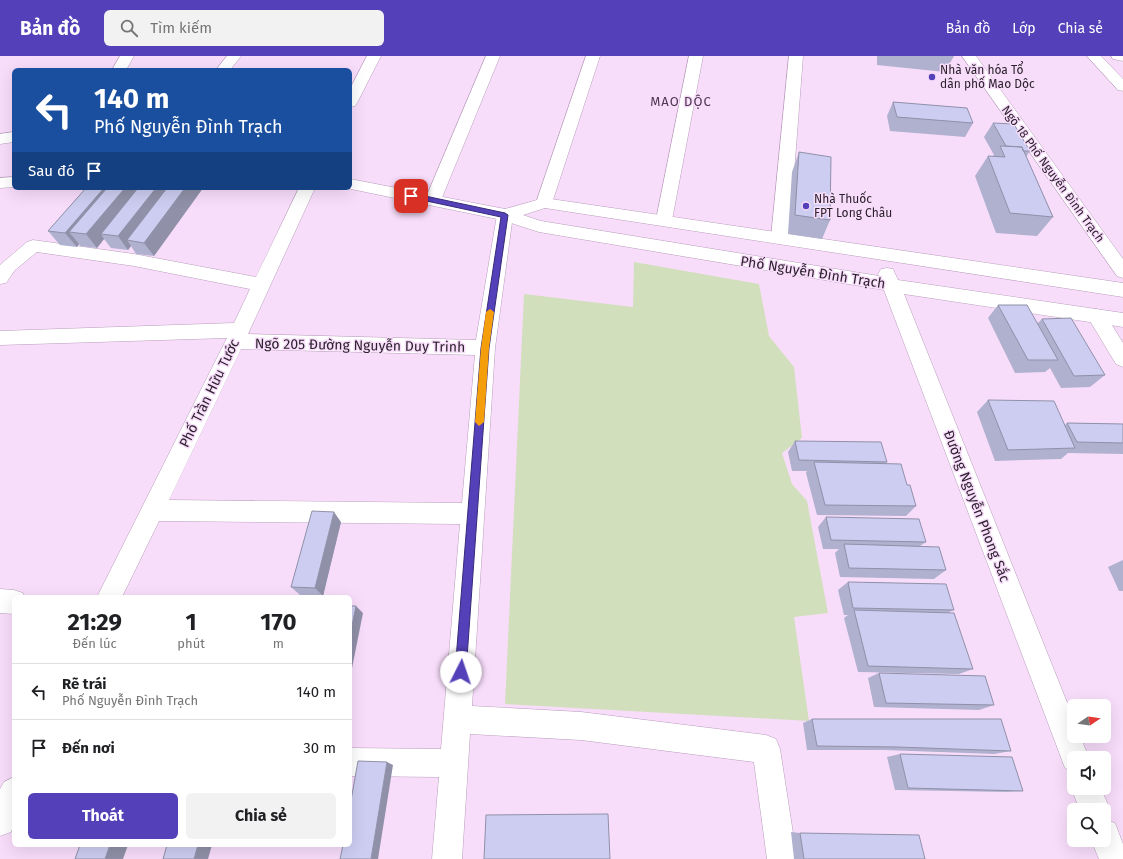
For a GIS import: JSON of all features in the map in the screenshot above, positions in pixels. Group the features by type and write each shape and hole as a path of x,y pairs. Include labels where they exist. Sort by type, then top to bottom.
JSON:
{"street":[{"path":"120,68 127,56"},
{"path":"225,68 234,56"},
{"path":"352,99 374,56"},
{"path":"433,200 493,56"},
{"path":"544,203 593,56"},
{"path":"664,220 696,56"},
{"path":"780,238 796,56"},
{"name":"Ngõ 18 Phố Nguyễn Đình Trạch","path":"969,56 1123,272"},
{"path":"1094,56 1123,87"},
{"path":"1118,56 1123,57"},
{"path":"0,139 12,137"},
{"path":"0,183 12,182"},
{"name":"Phố Nguyễn Đình Trạch","path":"352,184 505,215 539,226 891,285 1123,320"},
{"name":"Phố Trần Hữu Tước","path":"110,595 237,336 306,190"},
{"name":"Phố Nguyễn Đình Trạch","path":"505,215 544,203 1123,290"},
{"path":"447,859 485,348 505,215"},
{"path":"0,278 9,266 33,246 134,260 261,285"},
{"name":"Đường Nguyễn Phong Sắc","path":"879,253 1072,751"},
{"path":"1096,316 1123,359"},
{"name":"Ngõ 205 Đường Nguyễn Duy Trinh","path":"0,338 237,336 485,348"},
{"path":"151,510 472,514"},
{"path":"0,602 12,602"},
{"path":"457,719 581,726 766,749 782,859"},
{"path":"352,762 454,763"},
{"path":"0,821 12,796"},
{"path":"1109,847 1114,859"}],"green space":[{"path":"634,262 759,284 769,336 794,367 802,438 782,453 792,484 807,501 828,613 794,617 809,721 505,704 524,294 633,307"}],"building":[{"path":"893,102 967,108 973,123 897,117"},
{"path":"993,123 1014,124 1030,151 1023,151 1022,147 1006,146"},
{"path":"1000,146 1022,147 1053,217 1010,213 988,156 1005,157"},
{"path":"799,152 831,157 830,220 795,215"},
{"path":"84,190 102,190 65,233 48,231"},
{"path":"105,190 123,190 86,234 69,232"},
{"path":"136,190 154,190 118,236 101,234"},
{"path":"165,190 184,190 144,243 127,240"},
{"path":"998,305 1027,305 1058,360 1028,360"},
{"path":"1071,318 1105,375 1074,376 1042,319"},
{"path":"988,400 1054,401 1075,448 1008,450"},
{"path":"1067,423 1123,424 1123,443 1077,442"},
{"path":"795,441 881,442 887,462 799,460"},
{"path":"814,462 901,464 907,485 910,485 916,506 825,505"},
{"path":"312,511 334,512 315,588 291,587"},
{"path":"826,517 919,519 926,542 831,540"},
{"path":"844,544 939,547 946,570 849,568"},
{"path":"848,582 946,584 954,610 853,608"},
{"path":"352,606 356,606 352,626"},
{"path":"854,610 954,613 973,669 868,666"},
{"path":"879,673 985,676 994,705 886,703"},
{"path":"812,719 1001,719 1011,751 817,746"},
{"path":"900,754 1012,757 1023,791 908,788"},
{"path":"358,761 387,762 371,859 340,859 343,847 352,847 352,795"},
{"path":"608,814 610,859 484,859 486,815"},
{"path":"800,833 919,835 925,859 804,859"},
{"path":"79,847 109,847 105,859 75,859"},
{"path":"166,847 197,847 194,859 163,859"}],"slow traffic":[{"path":"479,422 485,348 490,312"}],"place":[{"name":"Nhà văn hóa Tổ dân phố Mao Dộc","path":"932,77"},
{"name":"Nhà Thuốc FPT Long Châu","path":"806,206"}],"district":[{"name":"MAO DỘC","path":"681,101"}],"route":[{"path":"411,196 505,215 485,348 461,672"}]}
